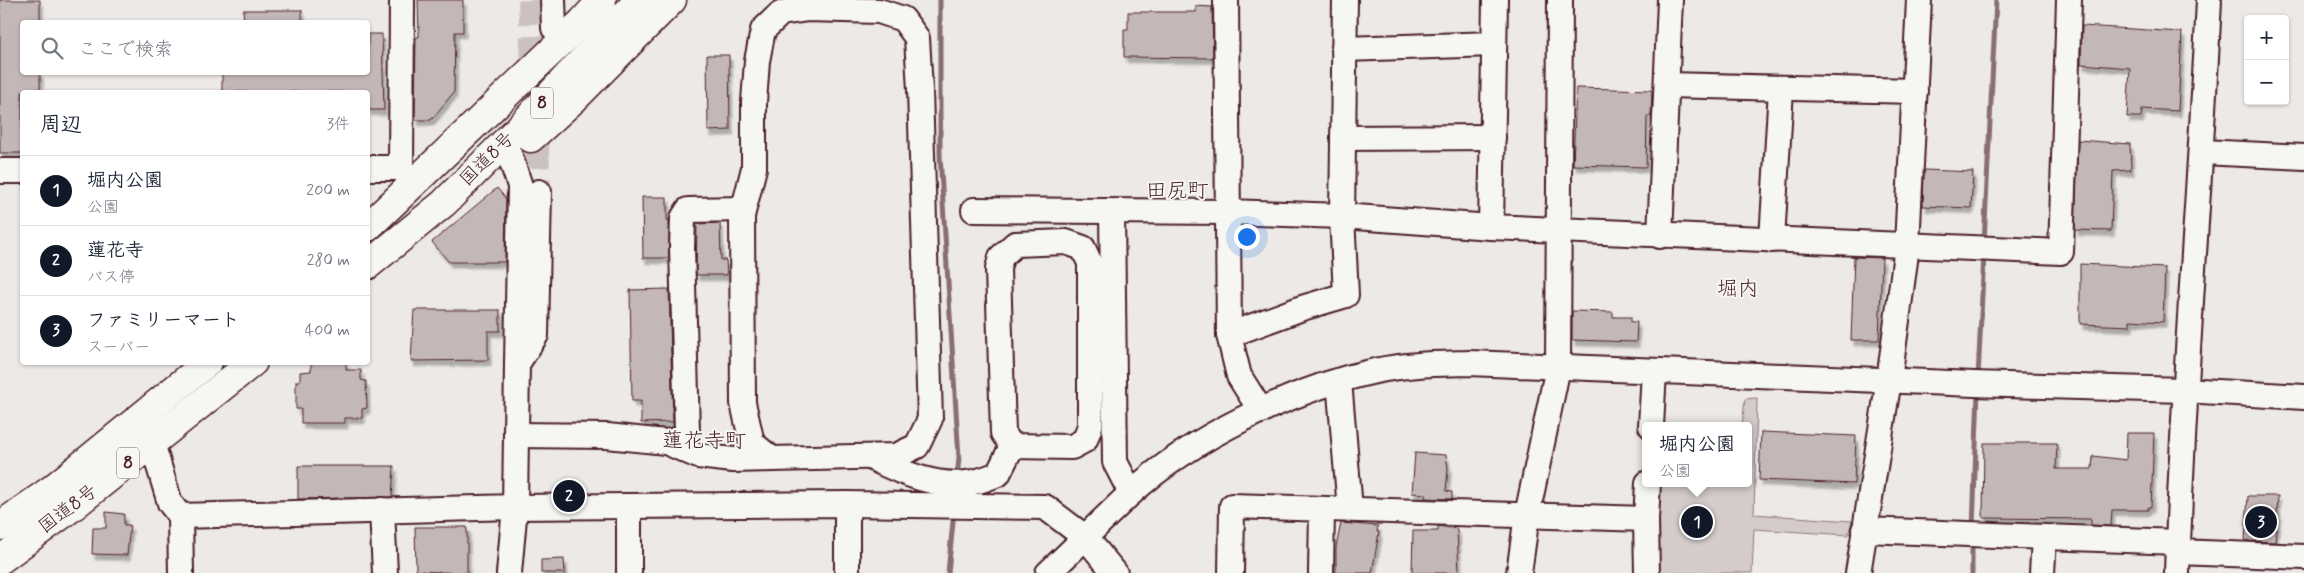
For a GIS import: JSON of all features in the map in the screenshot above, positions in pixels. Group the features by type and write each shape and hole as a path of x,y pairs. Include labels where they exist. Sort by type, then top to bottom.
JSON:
{"highway":[{"name":"8","path":"453,147 578,0"},
{"name":"国道8号","path":"370,224 408,176 453,147 582,22 602,0"},
{"name":"国道8号","path":"370,263 444,203 518,129 639,0"},
{"name":"8","path":"444,203 510,156 574,99 672,0"},
{"name":"国道8号","path":"0,526 51,490 204,365"},
{"name":"国道8号","path":"0,560 71,508 248,365"}],"street":[{"path":"370,168 408,176 402,0"},
{"path":"553,0 554,28"},
{"path":"1226,0 1229,335 1239,376 1260,411"},
{"path":"1229,335 1302,308 1346,295 1342,216 1345,0"},
{"path":"1491,228 1495,0"},
{"path":"1519,573 1527,516 1558,367 1560,0"},
{"path":"1660,236 1670,0"},
{"path":"1858,573 1889,380 1907,246 1919,0"},
{"path":"974,210 1228,212 1342,216 1491,228 2061,252 2069,0"},
{"path":"2177,556 2184,390 2202,152 2208,0"},
{"path":"666,442 698,456 733,460 896,456 917,446 930,419 917,38 903,19 879,11 808,9 781,13 764,30 757,61 754,102 754,168 742,216 743,403 752,442 772,459"},
{"path":"1344,49 1494,44"},
{"path":"1666,85 1915,91"},
{"path":"1772,240 1780,88"},
{"path":"1343,138 1493,137"},
{"path":"2202,152 2304,157"},
{"path":"509,573 515,506 520,186 510,156"},
{"path":"0,171 20,170"},
{"path":"517,364 536,336 538,192"},
{"path":"516,435 607,436 666,442 681,439 687,432 682,248 683,218 688,210 743,209"},
{"path":"1112,212 1115,462 1131,493"},
{"path":"1066,242 1082,248 1090,263 1090,426 1085,440 1072,448 1012,446 1003,433 999,263 1001,257 1015,244 1066,242"},
{"path":"1048,573 1131,493 1172,462 1212,437 1260,411 1295,395 1376,371 1421,365 1469,363 1980,384 2184,390 2304,397"},
{"path":"1651,422 1654,371"},
{"path":"1339,381 1350,509"},
{"path":"152,443 170,503 180,516 181,573"},
{"path":"948,497 972,482 998,474 1012,446"},
{"path":"870,457 912,476 948,497"},
{"path":"1647,573 1648,487"},
{"path":"180,516 515,506 847,504 948,497 1045,507 1086,538 1116,573"},
{"path":"847,504 847,573"},
{"path":"629,506 629,573"},
{"path":"1231,573 1232,506 1646,519"},
{"path":"1321,573 1322,508"},
{"path":"382,510 385,573"},
{"path":"1864,530 2044,538 2177,556 2304,557"},
{"path":"2042,573 2044,538"}],"shaded area":[{"path":"1757,398 1754,514 1852,521 1848,535 1754,529 1752,573 1654,573 1656,487 1752,487 1752,422 1742,422 1745,399"}],"building":[{"path":"0,0 40,0 40,20 20,20 20,75 40,75 40,90 20,90 20,153 0,153"},
{"path":"418,0 463,0 463,32 455,32 454,92 431,120 415,120 416,37 419,37"},
{"path":"1196,6 1212,7 1213,58 1124,57 1124,29 1128,29 1128,12 1196,12"},
{"path":"243,10 302,10 302,20 244,20"},
{"path":"2082,26 2182,32 2178,111 2142,109 2141,117 2127,117 2130,68 2081,64"},
{"path":"370,34 382,34 384,110 370,110 370,90 222,90 222,75 370,75"},
{"path":"707,55 729,55 730,130 708,131"},
{"path":"1576,88 1652,90 1651,116 1647,116 1646,167 1573,165"},
{"path":"2078,140 2130,144 2131,170 2113,171 2111,231 2075,230"},
{"path":"1924,170 1973,172 1971,208 1923,206"},
{"path":"497,188 506,199 505,262 449,262 432,242"},
{"path":"642,197 667,197 669,258 643,258"},
{"path":"720,223 721,260 726,260 727,275 696,275 697,224"},
{"path":"1854,257 1882,258 1879,340 1851,340"},
{"path":"2080,264 2165,268 2163,322 2130,320 2130,326 2080,324"},
{"path":"669,289 673,422 641,423 641,401 632,401 630,290"},
{"path":"414,310 500,310 500,331 488,331 488,360 411,361"},
{"path":"1572,311 1613,312 1613,317 1631,317 1631,322 1637,322 1636,342 1572,340"},
{"path":"311,365 346,365 346,370 361,370 361,380 366,381 367,408 362,409 362,418 345,418 345,423 301,423 301,409 296,409 296,381 300,381 300,372 311,371"},
{"path":"1761,432 1856,436 1854,484 1759,480"},
{"path":"2127,433 2154,433 2151,507 2148,507 2148,510 2112,510 2111,526 2091,525 2091,519 1983,518 1984,443 2057,443 2056,469 2092,469 2093,456 2126,460"},
{"path":"1415,453 1446,455 1448,469 1446,491 1452,492 1452,499 1425,498 1426,494 1412,493"},
{"path":"298,466 394,466 392,497 298,499"},
{"path":"2248,496 2278,496 2275,542 2245,541"},
{"path":"106,512 124,514 124,525 130,525 127,555 92,554 93,528 106,528"},
{"path":"1341,523 1378,526 1377,532 1379,532 1372,573 1336,573 1336,547"},
{"path":"1438,526 1457,529 1459,573 1412,573 1413,531 1438,531"},
{"path":"415,527 467,527 467,573 416,571"},
{"path":"564,559 565,573 541,573 541,560"}],"waterway":[{"path":"940,0 940,155 959,458 957,478"},
{"path":"1984,243 1996,0"},
{"path":"1978,378 1984,254"},
{"path":"1973,528 1978,391"},
{"path":"948,573 954,511"},
{"path":"1972,541 1972,573"}],"tunnel":[{"path":"530,0 539,192"}],"place":[{"name":"蓮花寺","path":"569,496"},
{"name":"堀内公園","path":"1697,522"},
{"name":"ファミリーマート","path":"2261,522"}],"district":[{"name":"田尻町","path":"1177,191"},
{"name":"堀内","path":"1738,289"},
{"name":"蓮花寺町","path":"704,441"}]}
